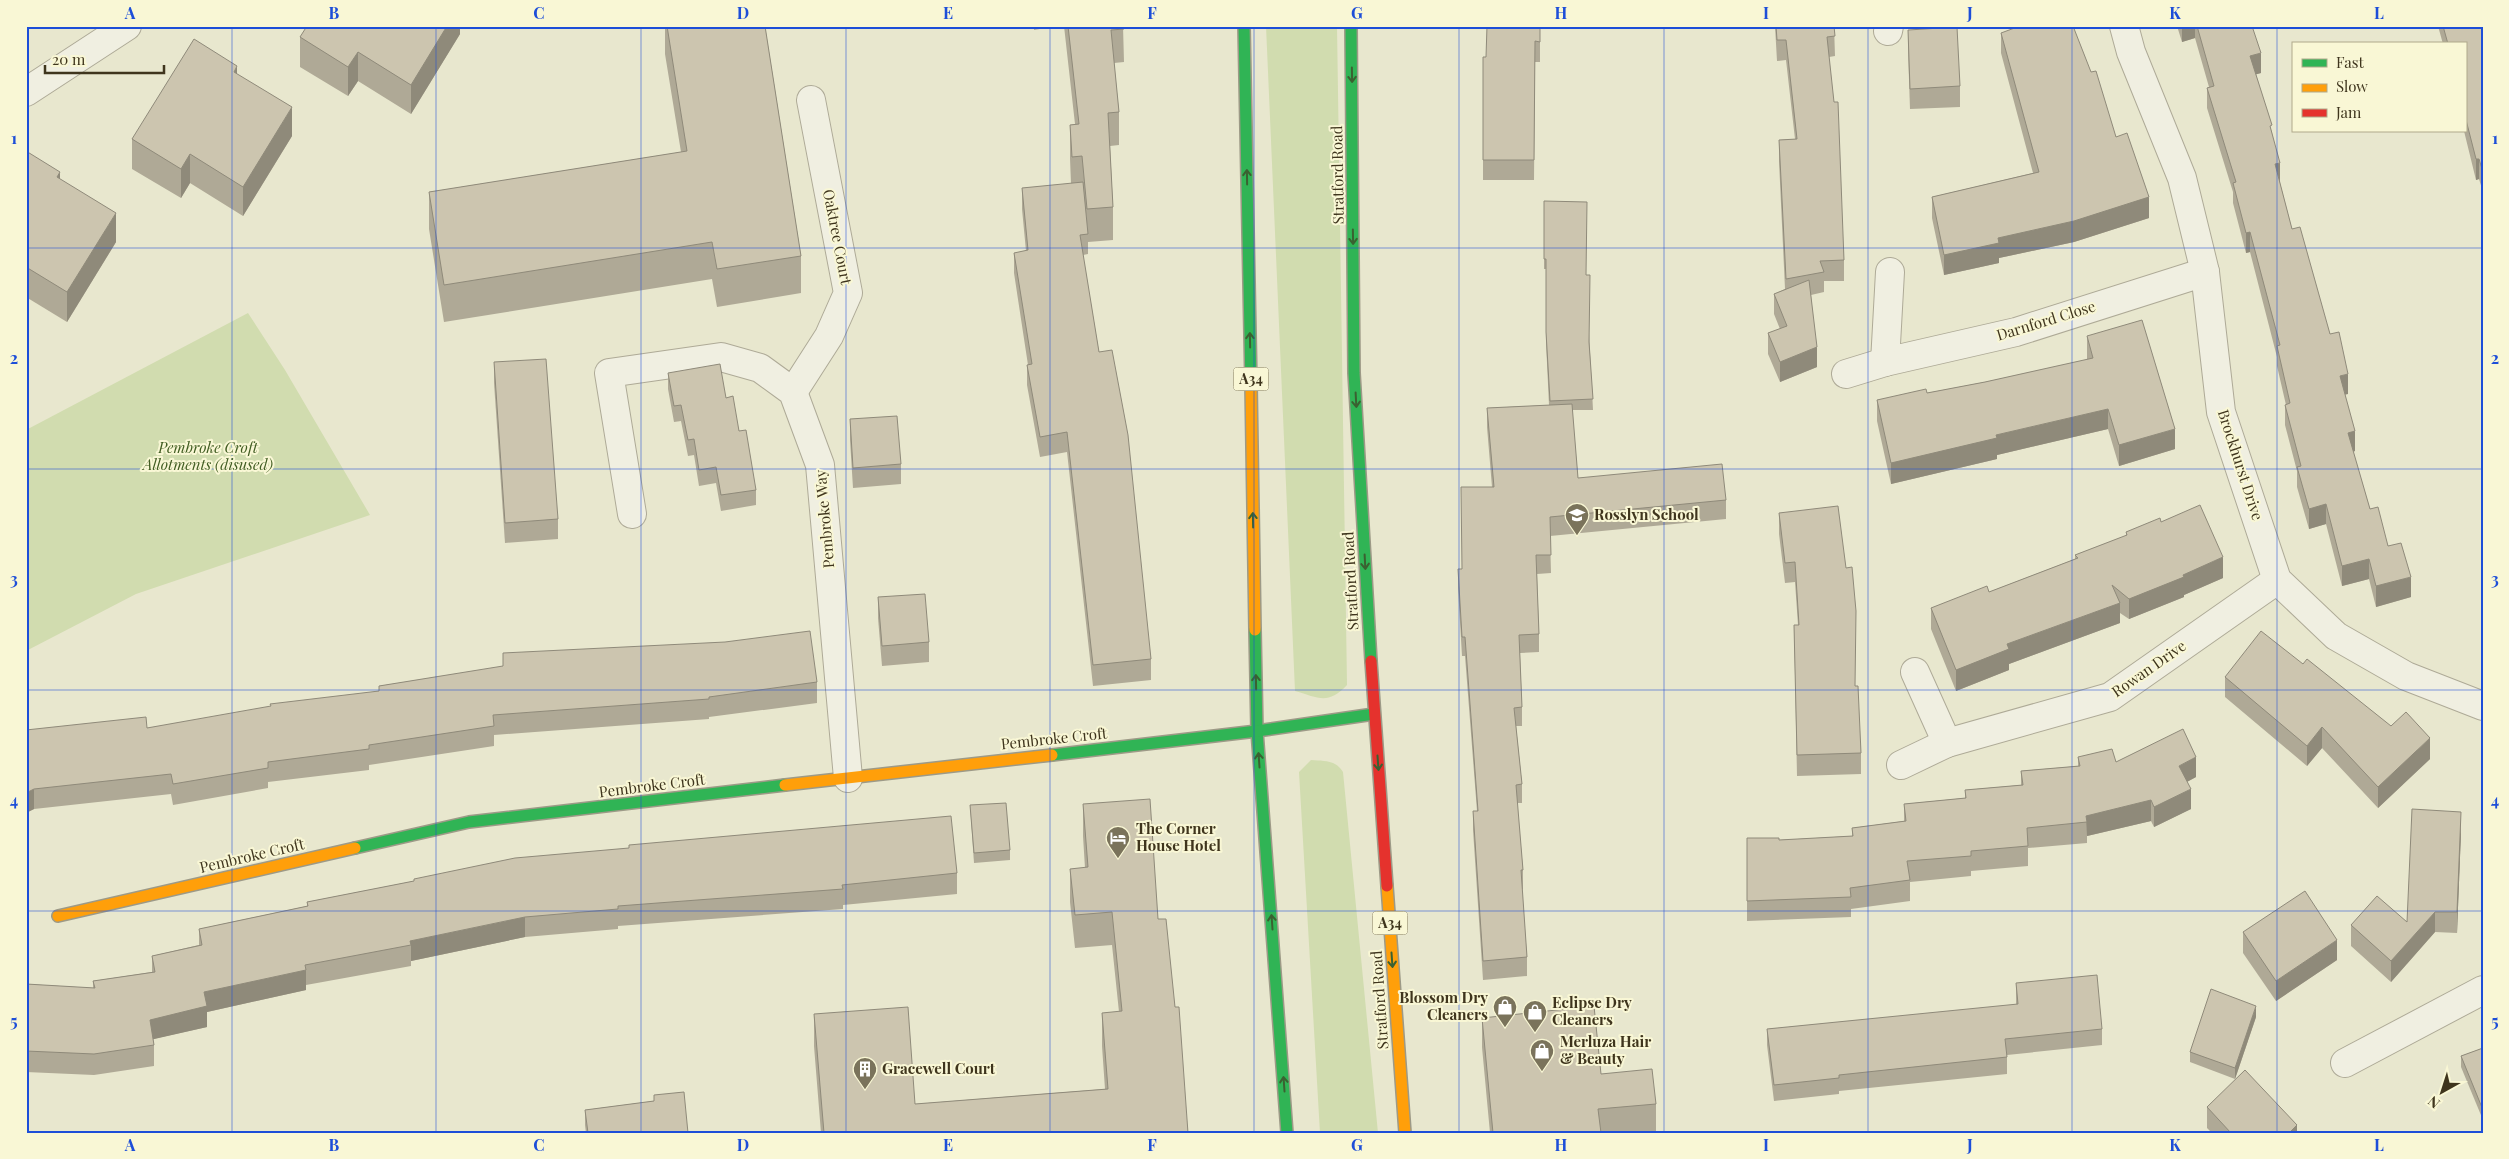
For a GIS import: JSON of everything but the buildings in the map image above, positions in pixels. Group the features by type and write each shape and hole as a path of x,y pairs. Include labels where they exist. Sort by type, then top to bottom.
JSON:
{"main road":[{"name":"A34","path":"1244,26 1257,731 1287,1133"},
{"name":"Stratford Road","path":"1351,26 1354,373 1374,714 1405,1133"},
{"name":"Pembroke Croft","path":"58,916 469,822 1257,731 1374,714"}],"street":[{"path":"26,92 128,26"},
{"name":"Brockhurst Drive","path":"2124,26 2131,52 2182,178 2205,272 2221,412 2277,580 2336,636 2406,676 2483,706"},
{"name":"Oaktree Court","path":"793,392 829,336 848,292 811,100"},
{"path":"1885,362 1890,272"},
{"name":"Darnford Close","path":"1846,374 1885,362 2016,332 2205,272"},
{"path":"632,514 609,373 721,357 760,368 793,392"},
{"name":"Pembroke Way","path":"793,392 820,465 848,778"},
{"name":"Rowan Drive","path":"1901,765 1947,743 2110,697 2277,580"},
{"path":"1915,672 1947,743"},
{"path":"2345,1063 2483,990"}],"green space":[{"path":"1266,26 1337,26 1347,685 1329,698 1311,696 1295,691"},
{"name":"Pembroke Croft Allotments (disused)","path":"248,313 285,370 370,515 136,594 26,651 26,430"},
{"path":"1311,760 1333,763 1343,772 1378,1133 1320,1133 1299,772"}],"traffic: fast":[{"path":"1244,26 1251,385"},
{"path":"1351,26 1354,373 1371,661"},
{"path":"1255,630 1257,731 1287,1133"},
{"path":"1257,731 1374,714"},
{"path":"1052,755 1257,731"},
{"path":"355,848 469,822 785,785"}],"traffic: slow":[{"path":"1251,385 1255,630"},
{"path":"785,785 1052,755"},
{"path":"58,916 355,848"},
{"path":"1387,886 1405,1133"}],"traffic: jam":[{"path":"1371,661 1387,886"}],"place":[{"name":"Rosslyn School","path":"1577,536"},
{"name":"The Corner House Hotel","path":"1118,859"},
{"name":"Blossom Dry Cleaners","path":"1505,1028"},
{"name":"Eclipse Dry Cleaners","path":"1535,1033"},
{"name":"Merluza Hair & Beauty","path":"1542,1072"},
{"name":"Gracewell Court","path":"865,1090"}]}
